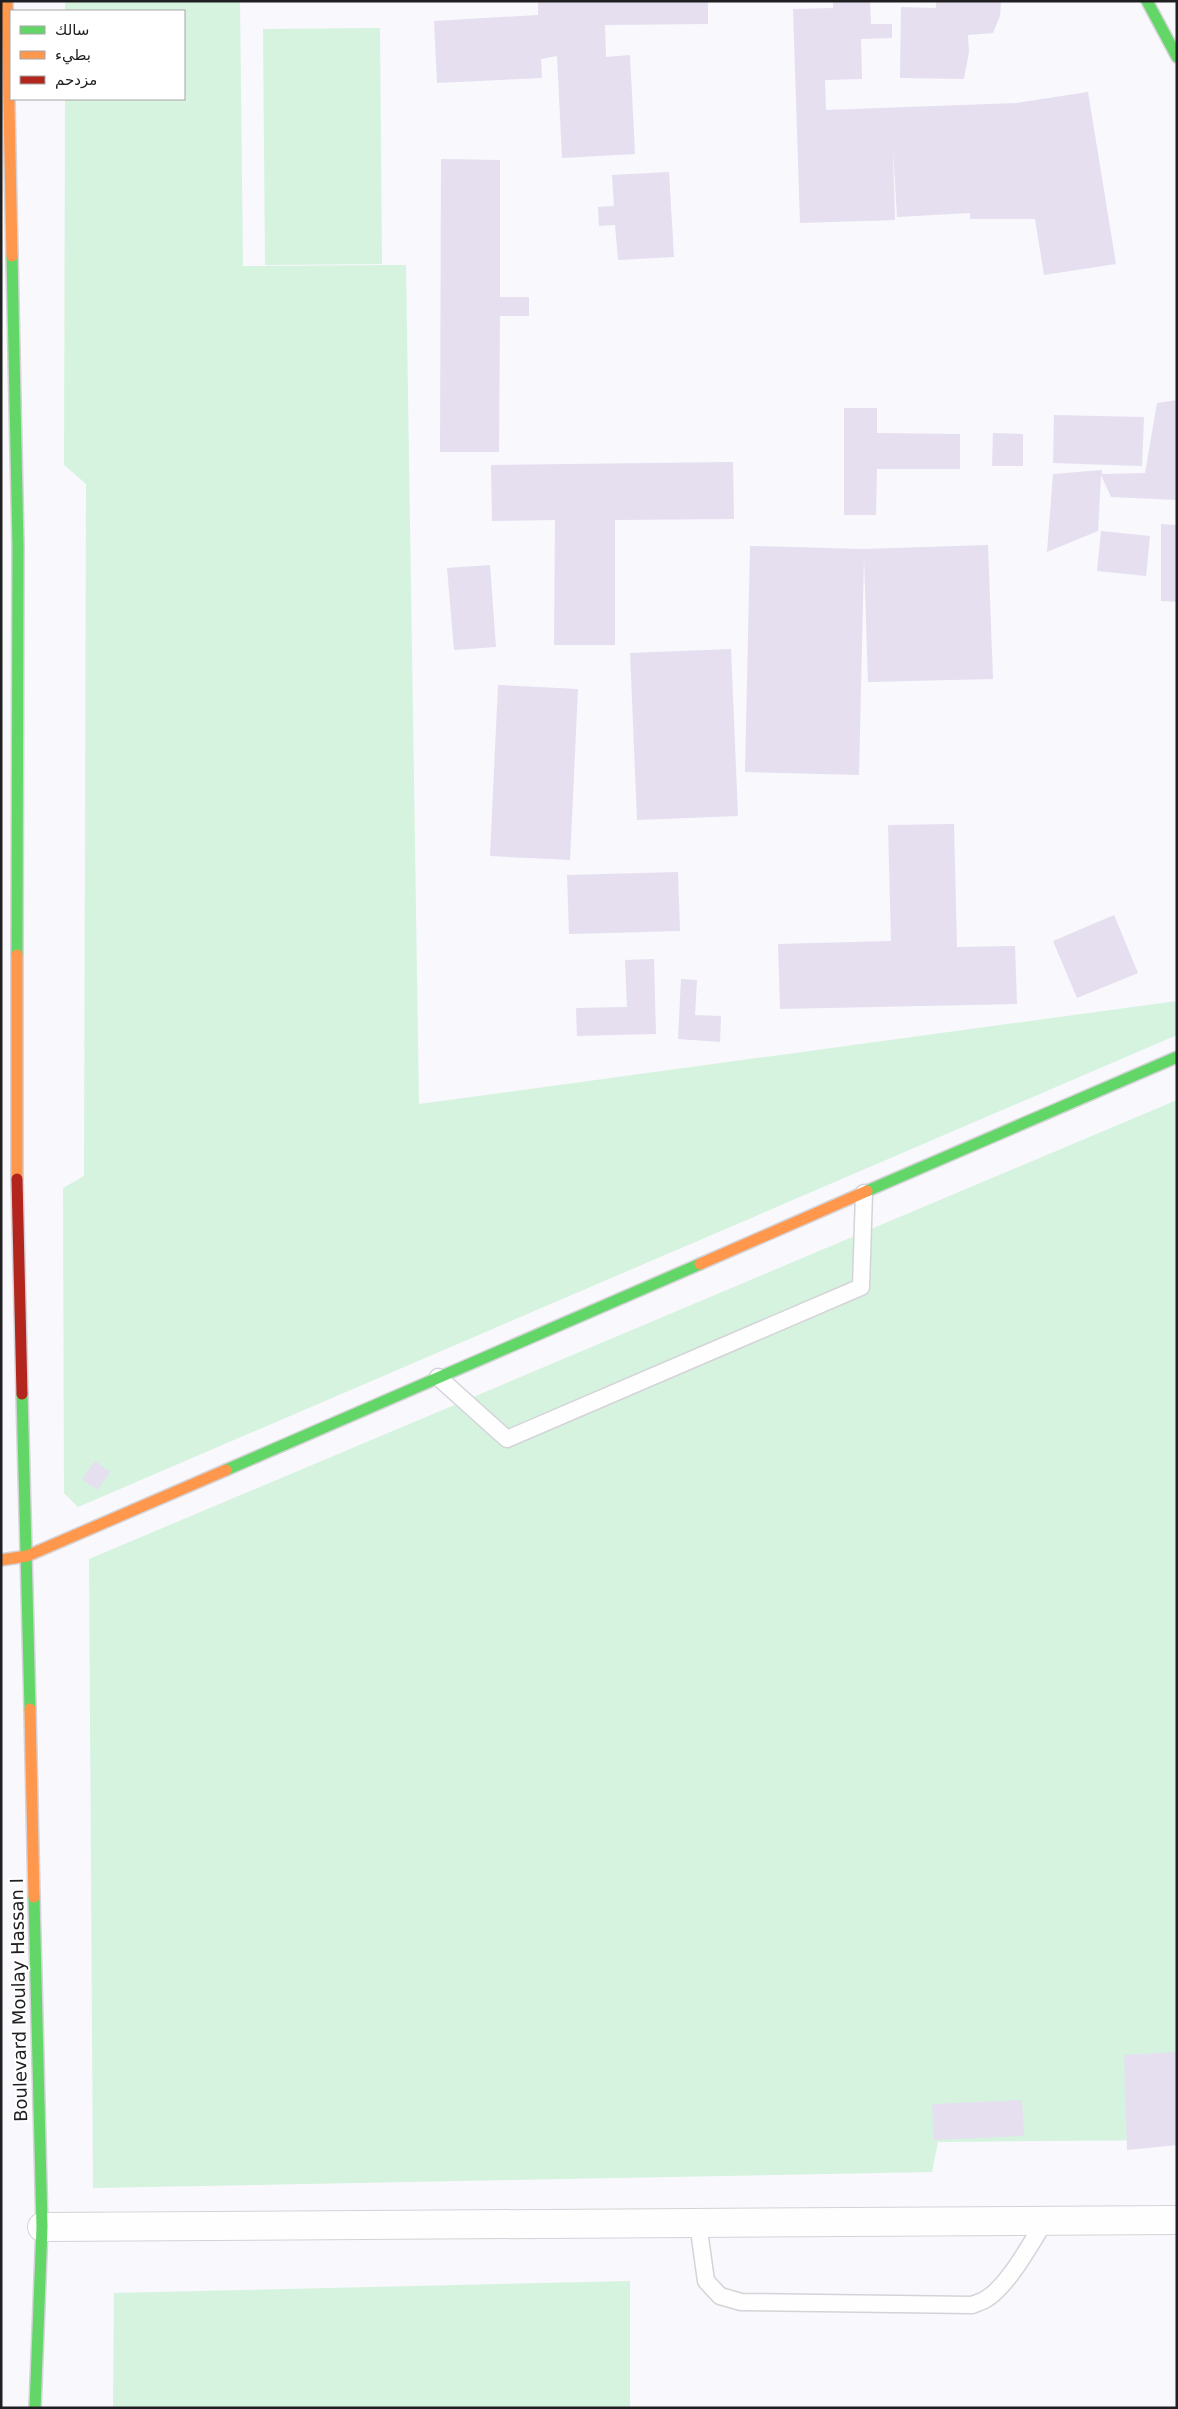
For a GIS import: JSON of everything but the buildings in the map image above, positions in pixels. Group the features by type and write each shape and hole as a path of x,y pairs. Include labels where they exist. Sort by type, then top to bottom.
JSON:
{"street":[{"name":"Boulevard Moulay Hassan I","path":"7,1 10,546 9,1136 27,1556 42,2228 35,2408"},
{"path":"1148,1 1177,56"},
{"path":"1,1560 27,1556 1177,1057"},
{"path":"42,2228 1177,2220"}],"lane":[{"path":"438,1377 507,1439 861,1287 864,1192"},
{"path":"698,2223 706,2281 720,2296 742,2302 972,2304 986,2300 996,2290 1016,2266 1045,2221"}],"green space":[{"path":"65,1 240,1 243,266 406,265 419,1104 1177,1001 1177,1035 78,1507 64,1493 63,1188 84,1176 86,484 64,465 65,100 185,100 185,10 65,10"},
{"path":"380,28 382,264 265,265 263,29"},
{"path":"1177,1100 1177,2140 938,2142 932,2172 93,2188 89,1559"},
{"path":"630,2281 630,2408 113,2408 114,2293"}],"traffic: fast":[{"path":"1147,1 1177,57"},
{"path":"12,256 18,546 17,955"},
{"path":"867,1191 1177,1057"},
{"path":"226,1470 700,1264"},
{"path":"22,1394 30,1709"},
{"path":"34,1897 42,2227 35,2408"}],"traffic: slow":[{"path":"7,1 12,256"},
{"path":"17,955 17,1179"},
{"path":"700,1264 867,1191"},
{"path":"1,1560 27,1556 226,1470"},
{"path":"30,1709 34,1897"}],"traffic: jam":[{"path":"17,1179 22,1394"}]}
